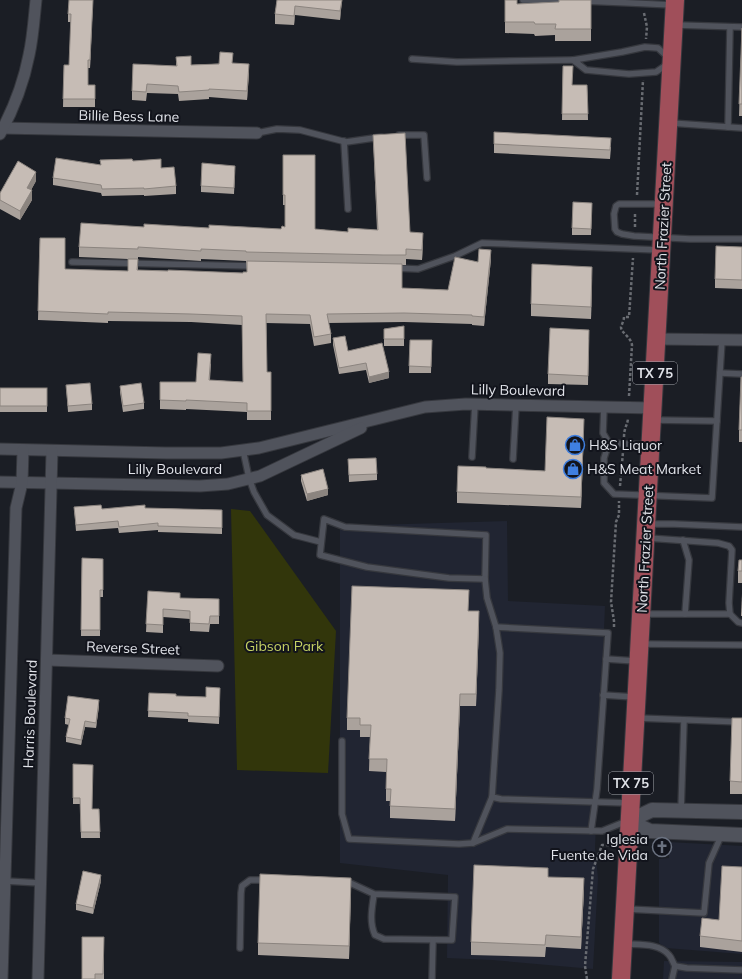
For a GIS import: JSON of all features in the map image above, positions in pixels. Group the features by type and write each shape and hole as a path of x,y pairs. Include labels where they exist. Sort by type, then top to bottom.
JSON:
{"main road":[{"name":"North Frazier Street","path":"621,979 675,3"}],"street":[{"path":"1,130 20,90 29,57 34,29 36,0"},
{"name":"Billie Bess Lane","path":"1,130 258,133"},
{"path":"657,339 742,340"},
{"name":"Lilly Boulevard","path":"0,449 222,453 259,448 425,407 475,404 628,407 652,414"},
{"name":"Lilly Boulevard","path":"0,482 200,486 228,484 260,476 383,417"},
{"name":"Harris Boulevard","path":"2,979 16,508 22,483 23,450"},
{"name":"Harris Boulevard","path":"38,979 52,451"},
{"name":"Reverse Street","path":"47,660 218,666"},
{"path":"630,812 652,810 742,812"},
{"path":"630,812 650,831 742,835"}],"lane":[{"path":"523,0 569,1"},
{"path":"577,1 631,1 644,4 675,3"},
{"path":"674,25 742,27"},
{"path":"728,127 730,27"},
{"path":"412,59 457,62 573,60 645,47 658,48 672,61 656,72 629,74 586,70 573,60"},
{"path":"668,122 742,128"},
{"path":"258,133 277,129 300,130 344,142 385,136"},
{"path":"393,135 424,134 427,178"},
{"path":"344,142 348,210"},
{"path":"662,244 617,232 615,229 614,214 616,206 619,204 664,204"},
{"path":"390,268 418,268 455,256 482,243 633,249 690,239 742,240"},
{"path":"72,262 264,266"},
{"path":"604,407 603,433 609,443 604,458 604,483 614,494 712,498 722,340"},
{"path":"720,373 742,374"},
{"path":"472,457 475,404"},
{"path":"513,459 516,405"},
{"path":"652,414 717,421"},
{"path":"609,443 651,446"},
{"path":"243,450 249,478 254,492 266,515 294,535 321,542"},
{"path":"473,844 492,797 499,690 500,653 496,627 487,598 485,579 486,535 345,526 324,519 320,555 367,567 449,578 485,579"},
{"path":"646,531 674,524 742,527"},
{"path":"646,531 684,540 718,543 729,546 732,550 729,603 730,614 738,622 742,623"},
{"path":"684,540 689,560 686,614"},
{"path":"641,614 730,614"},
{"path":"496,627 608,633 597,789 591,831"},
{"path":"606,659 639,653 742,645"},
{"path":"603,695 636,697"},
{"path":"635,718 742,722"},
{"path":"681,811 684,720"},
{"path":"342,741 342,814 349,839 473,844 507,829 602,831 630,812"},
{"path":"492,797 501,799 595,802 630,812"},
{"path":"624,909 704,913 710,863 722,834"},
{"path":"240,948 242,886 250,880 272,880"},
{"path":"5,881 41,883"},
{"path":"341,882 348,882 374,894 455,897 452,940 384,939 375,935 371,927 374,894"},
{"path":"432,940 432,979"},
{"path":"622,944 652,945 669,954 675,966 672,979"},
{"path":"675,966 687,968 742,970"}],"path":[{"path":"644,4 646,27 645,47"},
{"path":"634,236 644,73"},
{"path":"614,629 611,602 616,522 619,515 624,429 627,424 632,345 631,340 622,330 621,326 624,321 624,317 629,317 633,249"},
{"path":"587,979 585,966 593,869 602,846 602,831"},
{"path":"602,846 628,844"}],"shaded area":[{"path":"507,521 508,601 605,606 595,848 598,878 593,969 492,960 447,958 448,875 340,863 340,526"},
{"path":"668,842 742,846 742,954 666,948 659,943 659,859 669,858"},
{"path":"664,961 742,962 742,979 663,979"}],"green space":[{"name":"Gibson Park","path":"231,509 250,511 336,631 328,773 237,770"}],"building":[{"path":"69,0 93,0 90,60 88,60 88,85 95,85 95,99 63,99 64,65 69,65 71,14 68,14"},
{"path":"277,0 342,0 340,11 295,6 294,16 275,14"},
{"path":"505,0 517,0 517,4 559,2 559,0 591,0 591,29 555,29 556,24 505,22"},
{"path":"742,28 742,104 739,104"},
{"path":"220,52 233,53 232,63 249,64 247,91 209,89 179,92 178,86 147,84 146,92 132,91 133,64 177,66 176,57 191,56 191,65 219,64"},
{"path":"563,66 573,66 572,85 587,85 588,114 562,114"},
{"path":"494,132 611,138 610,150 494,144"},
{"path":"405,133 410,232 423,233 422,250 406,249 406,255 383,255 246,252 201,249 201,251 138,247 138,249 79,247 81,223 144,227 144,224 209,228 209,225 281,229 282,226 285,227 283,155 315,155 315,229 348,232 348,228 378,230 373,135"},
{"path":"56,158 101,165 100,160 132,159 133,161 161,159 161,168 174,167 176,186 144,189 102,189 101,185 53,178"},
{"path":"18,161 36,172 27,188 32,190 20,211 0,200 0,193"},
{"path":"202,163 235,166 234,188 201,186"},
{"path":"573,202 592,203 591,229 572,228"},
{"path":"40,238 65,238 65,269 128,271 128,259 138,259 137,270 243,273 247,272 247,261 402,264 402,288 448,290 455,257 478,262 479,249 491,250 484,317 472,315 404,313 327,314 331,334 314,337 310,315 266,314 267,372 271,372 271,411 247,411 247,403 160,400 160,382 196,382 198,353 211,354 209,380 243,382 242,316 108,312 108,314 38,311"},
{"path":"716,246 742,247 742,280 715,279"},
{"path":"532,264 592,267 591,307 531,304"},
{"path":"404,326 404,339 384,339 384,329"},
{"path":"550,328 589,330 588,376 548,374"},
{"path":"345,336 348,351 382,343 389,372 369,377 366,363 339,368 333,338"},
{"path":"410,340 432,340 431,367 409,366"},
{"path":"741,377 742,430 739,430"},
{"path":"90,383 92,404 68,406 66,385"},
{"path":"141,383 144,403 123,406 120,386"},
{"path":"0,388 47,388 47,406 0,406"},
{"path":"547,417 584,419 581,497 457,492 458,466 545,471"},
{"path":"376,458 377,474 349,475 348,459"},
{"path":"323,469 328,489 307,494 301,475"},
{"path":"101,505 102,509 145,505 145,508 222,510 222,528 158,526 158,523 119,527 118,521 76,525 74,507"},
{"path":"82,558 103,559 103,590 100,590 100,630 81,630"},
{"path":"739,560 742,560 742,571 738,571"},
{"path":"352,586 469,590 468,611 479,611 476,694 460,694 455,809 390,806 391,789 386,789 387,759 369,759 371,725 360,725 360,718 347,718"},
{"path":"148,591 180,593 180,598 219,599 219,616 210,616 209,624 190,623 190,611 163,609 163,625 146,624"},
{"path":"206,687 220,688 219,717 188,716 188,713 148,711 149,693 206,697"},
{"path":"68,696 99,700 96,723 85,721 81,740 66,737 70,719 65,718"},
{"path":"732,718 742,718 742,782 730,781"},
{"path":"73,764 93,765 92,809 99,809 100,832 81,832 80,798 73,798"},
{"path":"474,865 548,868 548,877 584,878 581,937 546,935 545,945 471,942"},
{"path":"722,866 742,867 742,941 700,936 702,918 719,920"},
{"path":"83,871 101,875 93,908 76,904"},
{"path":"260,874 351,878 349,946 258,943"},
{"path":"82,937 104,937 103,974 95,974 95,979 82,979"}],"place":[{"name":"H&S Liquor","path":"575,445"},
{"name":"H&S Meat Market","path":"573,469"},
{"name":"Iglesia Fuente de Vida","path":"662,847"}]}
